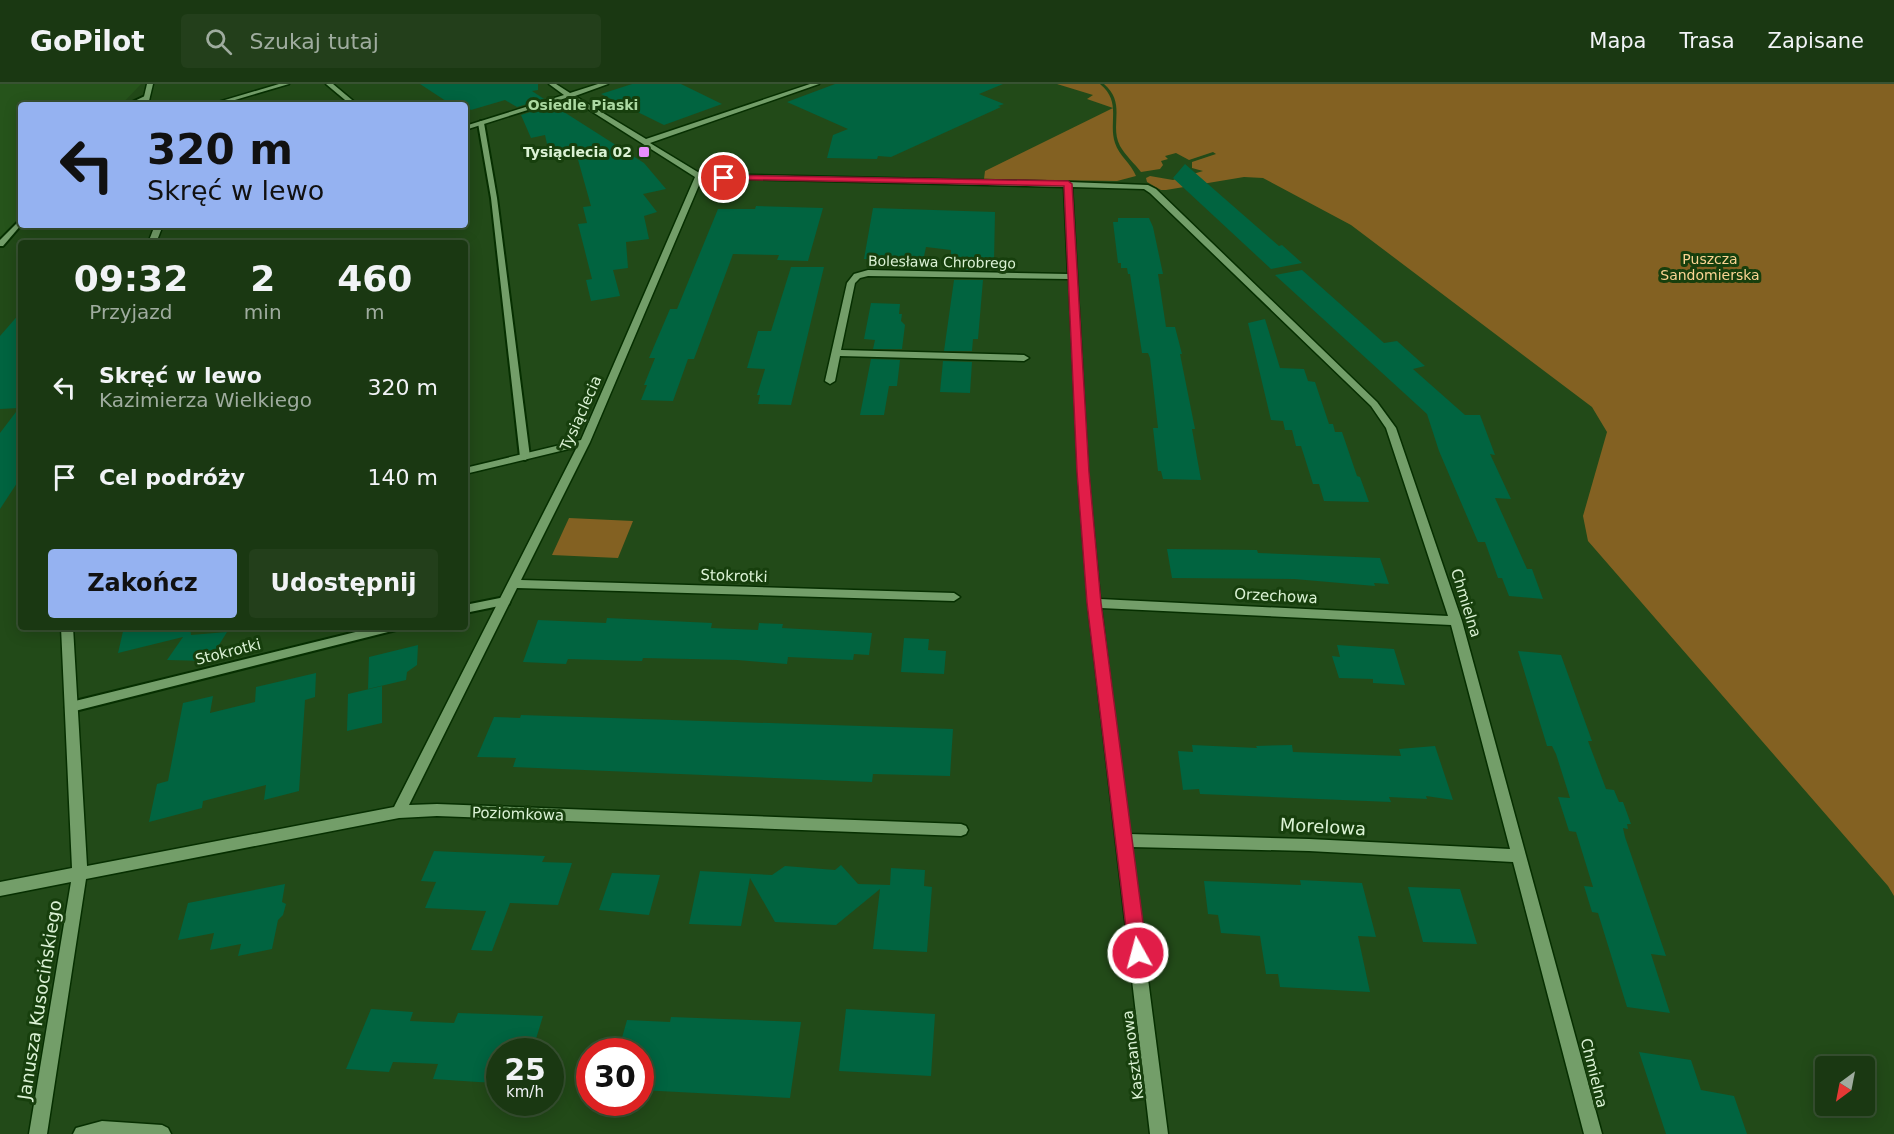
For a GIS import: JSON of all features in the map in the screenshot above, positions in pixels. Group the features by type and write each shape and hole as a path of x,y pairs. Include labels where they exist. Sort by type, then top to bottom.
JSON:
{"street":[{"path":"145,101 150,84"},
{"path":"222,102 286,84"},
{"path":"329,84 351,102"},
{"path":"552,84 699,176 1068,184"},
{"path":"468,127 605,84"},
{"path":"645,142 816,84"},
{"name":"Tysiąclecia","path":"399,812 585,442 699,176"},
{"name":"Chmielna","path":"1068,184 1136,185 1153,191 1374,404 1390,428 1456,621 1593,1134"},
{"name":"Kasztanowa","path":"1068,184 1071,277 1083,472 1094,603 1160,1134"},
{"name":"Bolesława Chrobrego","path":"830,381 851,283 857,276 868,273 1071,277"},
{"path":"835,353 1024,358"},
{"path":"468,470 585,442"},
{"name":"Stokrotki","path":"514,584 954,597"},
{"name":"Orzechowa","path":"1094,603 1456,621"},
{"name":"Janusza Kusocińskiego","path":"38,1134 80,872 67,630"},
{"name":"Poziomkowa","path":"80,872 399,812 437,810 961,830"},
{"name":"Morelowa","path":"1124,840 1309,845 1520,856"},
{"name":"Janusza Kusocińskiego","path":"0,889 80,872"},
{"path":"82,1134 102,1130 162,1134"}],"lane":[{"path":"481,123 494,198 525,457"},
{"path":"0,244 18,223"},
{"path":"468,608 505,601"},
{"name":"Stokrotki","path":"71,707 380,630"}],"shaded area":[{"path":"0,84 141,84 124,102 18,102 18,219 0,240"}],"green space":[{"path":"1057,84 1100,84 1111,98 1113,108 1087,99 1093,95"},
{"name":"Puszcza Sandomierska","path":"1104,84 1894,84 1894,896 1888,886 1588,541 1583,516 1607,432 1592,407 1351,225 1263,178 1244,177 1166,190 1161,190 1147,182 1146,178 1150,176 1173,180 1203,171 1192,168 1192,162 1216,154 1213,152 1189,160 1176,153 1165,156 1168,159 1161,161 1163,165 1160,169 1141,172 1120,146 1116,130 1115,99"},
{"path":"1113,108 1115,143 1136,176 1117,181 984,179 985,171"},
{"path":"569,518 633,521 618,558 552,555"}],"building":[{"path":"420,84 538,84 538,90 532,91 544,99 517,107 505,100 471,110 468,108 468,102 447,102"},
{"path":"632,84 681,84 722,104 664,125 601,94"},
{"path":"835,84 1003,84 979,94 1004,104 891,157 827,158 833,135 848,129 787,102"},
{"path":"553,105 644,163 666,189 643,194 657,212 644,216 649,239 626,242 628,268 613,270 620,296 591,301 586,280 592,279 578,224 587,223 583,207 591,206 575,149 549,153 545,135 531,138 521,115"},
{"path":"1185,164 1279,246 1282,245 1302,263 1271,269 1173,178"},
{"path":"756,206 823,208 808,261 777,260 779,255 733,254 694,359 688,359 673,401 641,400 647,385 644,385 655,358 649,358 670,309 677,309 718,209 755,209"},
{"path":"873,208 995,212 994,262 985,261 984,270 956,270 957,262 951,261 951,250 926,247 923,261 864,259"},
{"path":"1118,218 1149,218 1153,227 1163,274 1158,274 1166,327 1175,327 1182,354 1180,354 1195,429 1192,429 1201,480 1163,479 1161,471 1158,471 1153,428 1158,428 1150,358 1148,353 1142,353 1130,274 1127,268 1121,268 1121,263 1118,263 1113,222 1118,222"},
{"path":"791,267 824,267 791,405 758,404 760,395 757,395 765,369 747,368 758,331 771,331"},
{"path":"1302,270 1384,343 1397,341 1425,366 1413,369 1465,415 1480,415 1495,455 1490,454 1511,499 1495,498 1527,569 1532,569 1543,599 1509,596 1502,578 1498,578 1485,542 1478,542 1439,451 1427,414 1275,275"},
{"path":"954,280 983,280 978,339 973,339 972,351 944,351"},
{"path":"871,303 900,304 899,314 902,314 901,321 905,325 902,349 873,349 875,340 864,339"},
{"path":"18,315 18,408 0,409 0,336"},
{"path":"1265,319 1280,368 1304,369 1308,381 1315,382 1329,424 1333,424 1335,432 1342,432 1357,476 1360,477 1369,502 1324,501 1319,484 1313,484 1301,446 1296,446 1292,430 1285,430 1283,421 1271,420 1248,323"},
{"path":"871,359 900,360 897,386 889,386 884,415 860,415"},
{"path":"943,361 972,362 970,393 940,392"},
{"path":"18,409 18,482 0,509 0,433"},
{"path":"1167,549 1257,550 1258,553 1380,558 1389,584 1374,583 1375,586 1294,579 1172,578"},
{"path":"607,618 712,623 711,628 758,630 759,623 783,624 782,628 872,633 869,655 854,654 853,660 788,657 787,664 737,660 643,658 642,661 568,659 566,664 523,662 538,620 606,623"},
{"path":"123,630 190,630 191,635 227,632 209,661 167,660 183,637 118,653"},
{"path":"904,638 929,639 928,650 946,651 944,674 901,672"},
{"path":"418,645 417,665 407,672 406,680 368,689 369,657"},
{"path":"1337,645 1394,649 1405,685 1373,683 1373,679 1339,678 1332,656 1340,657"},
{"path":"1518,651 1561,655 1592,741 1588,741 1606,789 1614,790 1619,802 1623,802 1631,824 1627,824 1628,829 1623,828 1625,837 1666,956 1651,954 1670,1013 1627,1007 1598,913 1592,912 1584,886 1593,887 1576,832 1569,831 1558,797 1570,798 1556,754 1552,746 1547,746"},
{"path":"316,673 315,697 305,700 299,791 264,800 266,785 203,801 202,808 149,822 157,784 168,781 183,703 213,696 210,713 255,702 256,687"},
{"path":"382,686 382,723 347,731 348,694"},
{"path":"521,715 953,729 950,776 873,774 872,782 513,767 516,758 477,757 494,717 520,718"},
{"path":"1192,745 1257,748 1256,746 1292,745 1293,752 1401,756 1399,749 1435,746 1453,800 1426,796 1427,799 1389,797 1391,802 1200,794 1199,789 1183,790 1178,751 1193,752"},
{"path":"434,851 545,856 542,862 572,863 558,905 510,903 492,951 471,950 486,911 425,908 436,882 421,881"},
{"path":"841,865 858,884 890,885 891,868 925,870 924,886 932,887 927,952 873,949 880,889 836,925 775,922 750,878 741,926 689,924 700,871 772,875 785,866 835,870"},
{"path":"612,873 660,875 649,915 599,910"},
{"path":"1300,880 1362,883 1376,937 1358,936 1370,992 1280,987 1278,974 1266,974 1260,936 1221,933 1218,915 1208,914 1204,881 1301,885"},
{"path":"285,884 282,902 286,904 283,915 278,920 272,949 238,956 241,944 210,950 214,933 178,940 188,903"},
{"path":"1408,887 1460,889 1477,944 1423,942"},
{"path":"371,1009 413,1012 410,1021 454,1023 458,1013 543,1016 536,1038 486,1038 486,1082 433,1079 438,1064 393,1062 389,1072 346,1069"},
{"path":"846,1009 935,1014 931,1076 839,1071"},
{"path":"671,1017 801,1022 790,1098 654,1091 654,1038 622,1038 627,1020 670,1022"},
{"path":"1639,1052 1691,1060 1701,1090 1734,1096 1747,1134 1666,1134"}],"place":[{"name":"Tysiąclecia 02","path":"644,152"}],"district":[{"name":"Osiedle Piaski","path":"583,105"}],"route":[{"path":"724,178 1068,184 1071,277 1083,472 1094,603 1138,953"}]}
